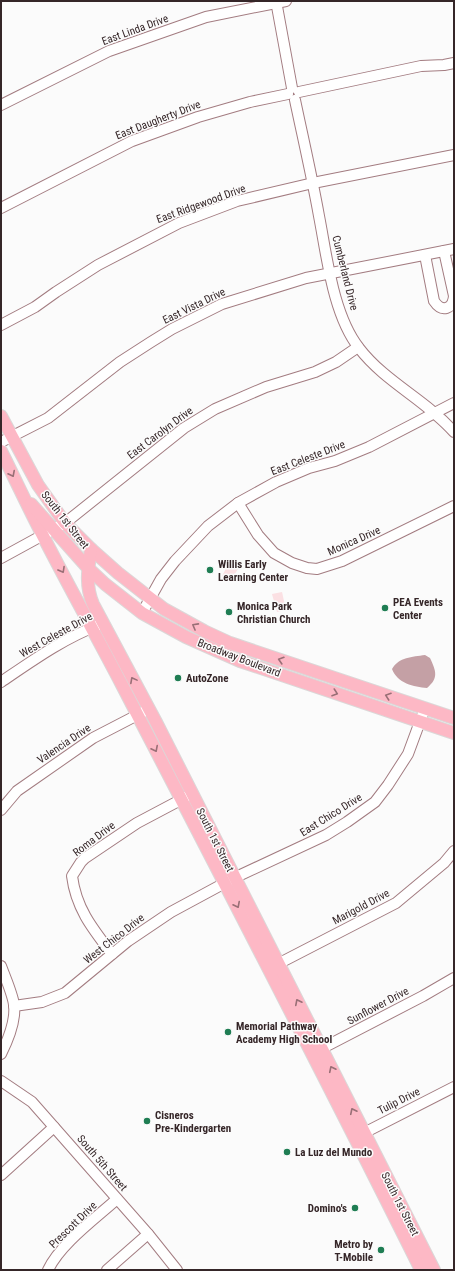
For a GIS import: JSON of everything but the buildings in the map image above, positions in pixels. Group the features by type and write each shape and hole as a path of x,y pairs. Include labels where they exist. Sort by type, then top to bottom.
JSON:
{"main road":[{"name":"South 1st Street","path":"1,416 6,439 66,523 91,549 88,568 88,588 97,626 138,714 186,797 230,880 271,949 273,966"},
{"name":"South 1st Street","path":"1,451 43,536 148,708 186,797"},
{"name":"South 1st Street","path":"24,496 54,530"},
{"name":"Broadway Boulevard","path":"54,530 88,568 111,588 142,613 186,637 227,656 454,734"},
{"name":"Broadway Boulevard","path":"91,549 118,573 164,609 204,631 230,643 454,718"},
{"path":"92,601 92,596 98,589 111,588"},
{"path":"227,656 230,643"},
{"path":"298,680 302,667"},
{"name":"South 1st Street","path":"230,880 248,927 273,966 418,1252 434,1270"},
{"path":"248,927 257,933 271,949"},
{"name":"South 1st Street","path":"418,1252 421,1270"}],"street":[{"name":"Cumberland Drive","path":"280,2 294,94 339,309 358,347 376,368 435,413 454,432"},
{"name":"East Linda Drive","path":"1,105 109,51 206,17 280,2"},
{"name":"East Daugherty Drive","path":"1,208 132,141 198,117 250,102 422,66 454,63"},
{"name":"East Ridgewood Drive","path":"1,325 35,307 98,265 179,223 237,201 313,183 454,155"},
{"name":"East Vista Drive","path":"6,439 48,418 120,362 172,329 222,304 249,295 306,278 449,250 454,296 451,306 443,308 437,306 434,301 425,255"},
{"name":"East Carolyn Drive","path":"1,558 66,523 184,428 208,413 266,387 314,372 336,362 358,347"},
{"name":"East Celeste Drive","path":"142,613 161,579 187,547 208,526 238,503 276,482 309,468 335,461 369,447 454,403"},
{"name":"Monica Drive","path":"238,503 258,535 274,553 292,563 306,568 316,569 342,561 454,506"},
{"name":"West Celeste Drive","path":"1,682 34,659 97,626"},
{"name":"Valencia Drive","path":"1,810 17,791 93,738 148,708"},
{"name":"East Chico Drive","path":"230,880 326,835 375,802 408,754 425,708"},
{"name":"Roma Drive","path":"112,954 90,925 79,906 73,887 72,876 85,858 137,823 186,797"},
{"name":"Marigold Drive","path":"273,966 396,903 444,863 454,851"},
{"name":"West Chico Drive","path":"14,1006 42,1002 64,993 128,941 171,912 230,880"},
{"path":"1,966 13,998 14,1006 9,1035 1,1054"},
{"name":"Sunflower Drive","path":"317,1051 423,996 454,978"},
{"name":"South 5th Street","path":"1,1081 32,1102 148,1234 177,1270"},
{"name":"Tulip Drive","path":"360,1135 454,1087"},
{"path":"1,1175 54,1127"},
{"name":"Prescott Drive","path":"48,1270 51,1263 70,1242 117,1199"},
{"path":"107,1270 148,1234"}],"shaded area":[{"path":"230,561 239,567 231,581 222,576"},
{"path":"282,592 286,610 277,612 272,594"},
{"path":"425,655 430,658 435,671 435,678 427,688 417,687 406,683 394,674 392,669 398,662 406,658"}],"place":[{"name":"Willis Early Learning Center","path":"210,570"},
{"name":"PEA Events Center","path":"385,608"},
{"name":"Monica Park Christian Church","path":"229,612"},
{"name":"AutoZone","path":"178,678"},
{"name":"Memorial Pathway Academy High School","path":"228,1032"},
{"name":"Cisneros Pre-Kindergarten","path":"147,1121"},
{"name":"La Luz del Mundo","path":"287,1152"},
{"name":"Domino's","path":"355,1208"},
{"name":"Metro by T-Mobile","path":"381,1250"}]}
